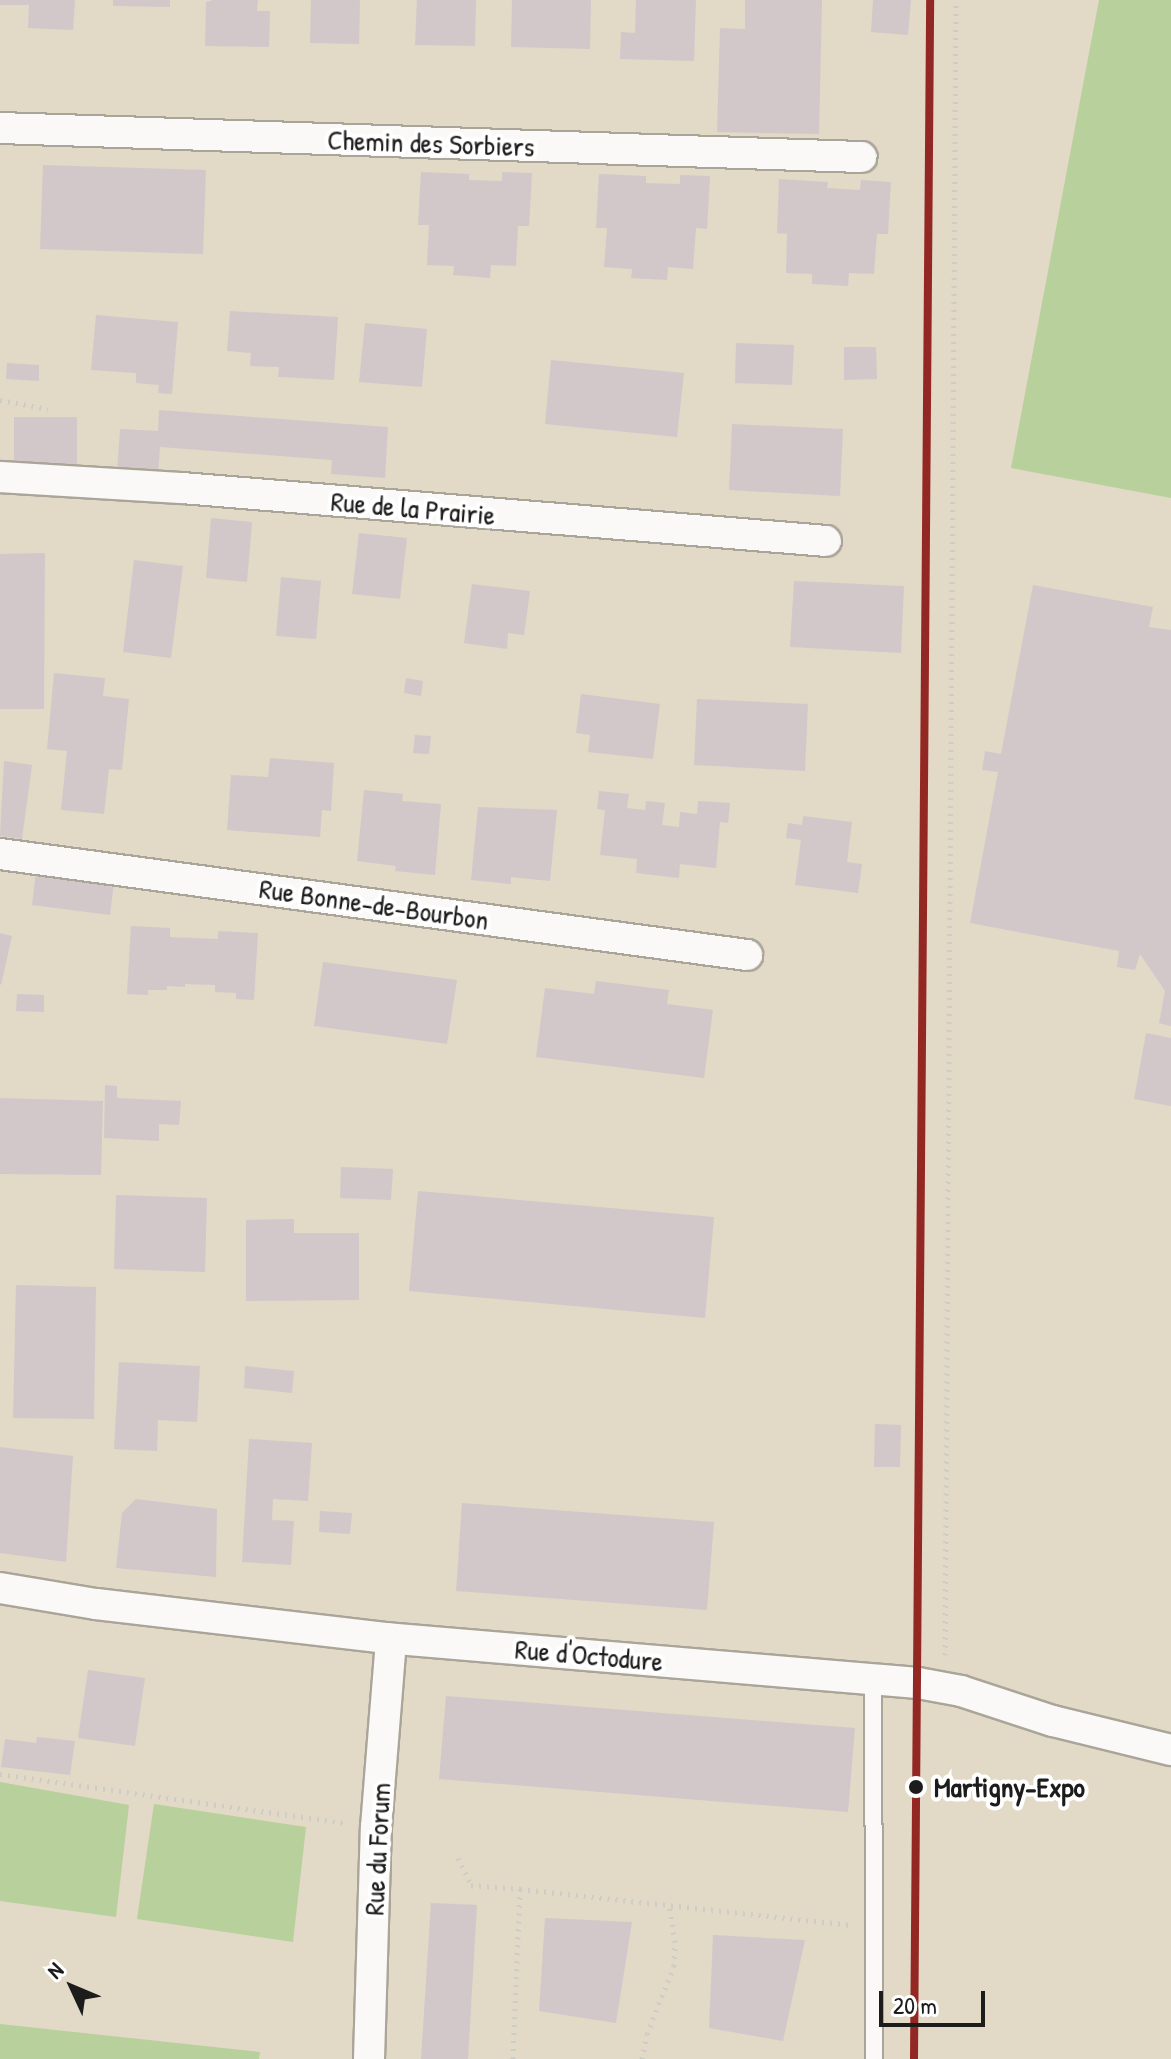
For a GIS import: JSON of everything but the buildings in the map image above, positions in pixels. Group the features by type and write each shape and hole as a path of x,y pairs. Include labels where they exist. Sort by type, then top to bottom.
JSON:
{"street":[{"name":"Chemin des Sorbiers","path":"0,128 862,157"},
{"name":"Rue de la Prairie","path":"0,477 182,488 826,541"},
{"name":"Rue Bonne-de-Bourbon","path":"0,854 747,955"},
{"name":"Rue d'Octodure","path":"0,1588 96,1604 391,1639 945,1687 1053,1721 1171,1750"},
{"name":"Rue du Forum","path":"369,2059 376,1827 391,1639"}],"lane":[{"path":"873,1679 874,2059"}],"path":[{"path":"945,1687 956,0"},
{"path":"0,400 48,409"},
{"path":"0,1774 376,1827"},
{"path":"458,1858 471,1885 874,1928"},
{"path":"513,2059 520,1889"},
{"path":"642,2059 647,2034 674,1966 675,1942 669,1905"}],"green space":[{"path":"1099,0 1171,0 1171,498 1011,468"},
{"path":"0,1782 129,1805 116,1917 0,1901"},
{"path":"154,1804 306,1827 293,1942 137,1919"},
{"path":"0,2024 260,2052 259,2059 0,2059"}],"transit line":[{"path":"914,2059 930,0"}],"place":[{"name":"Martigny-Expo","path":"916,1787"}]}
